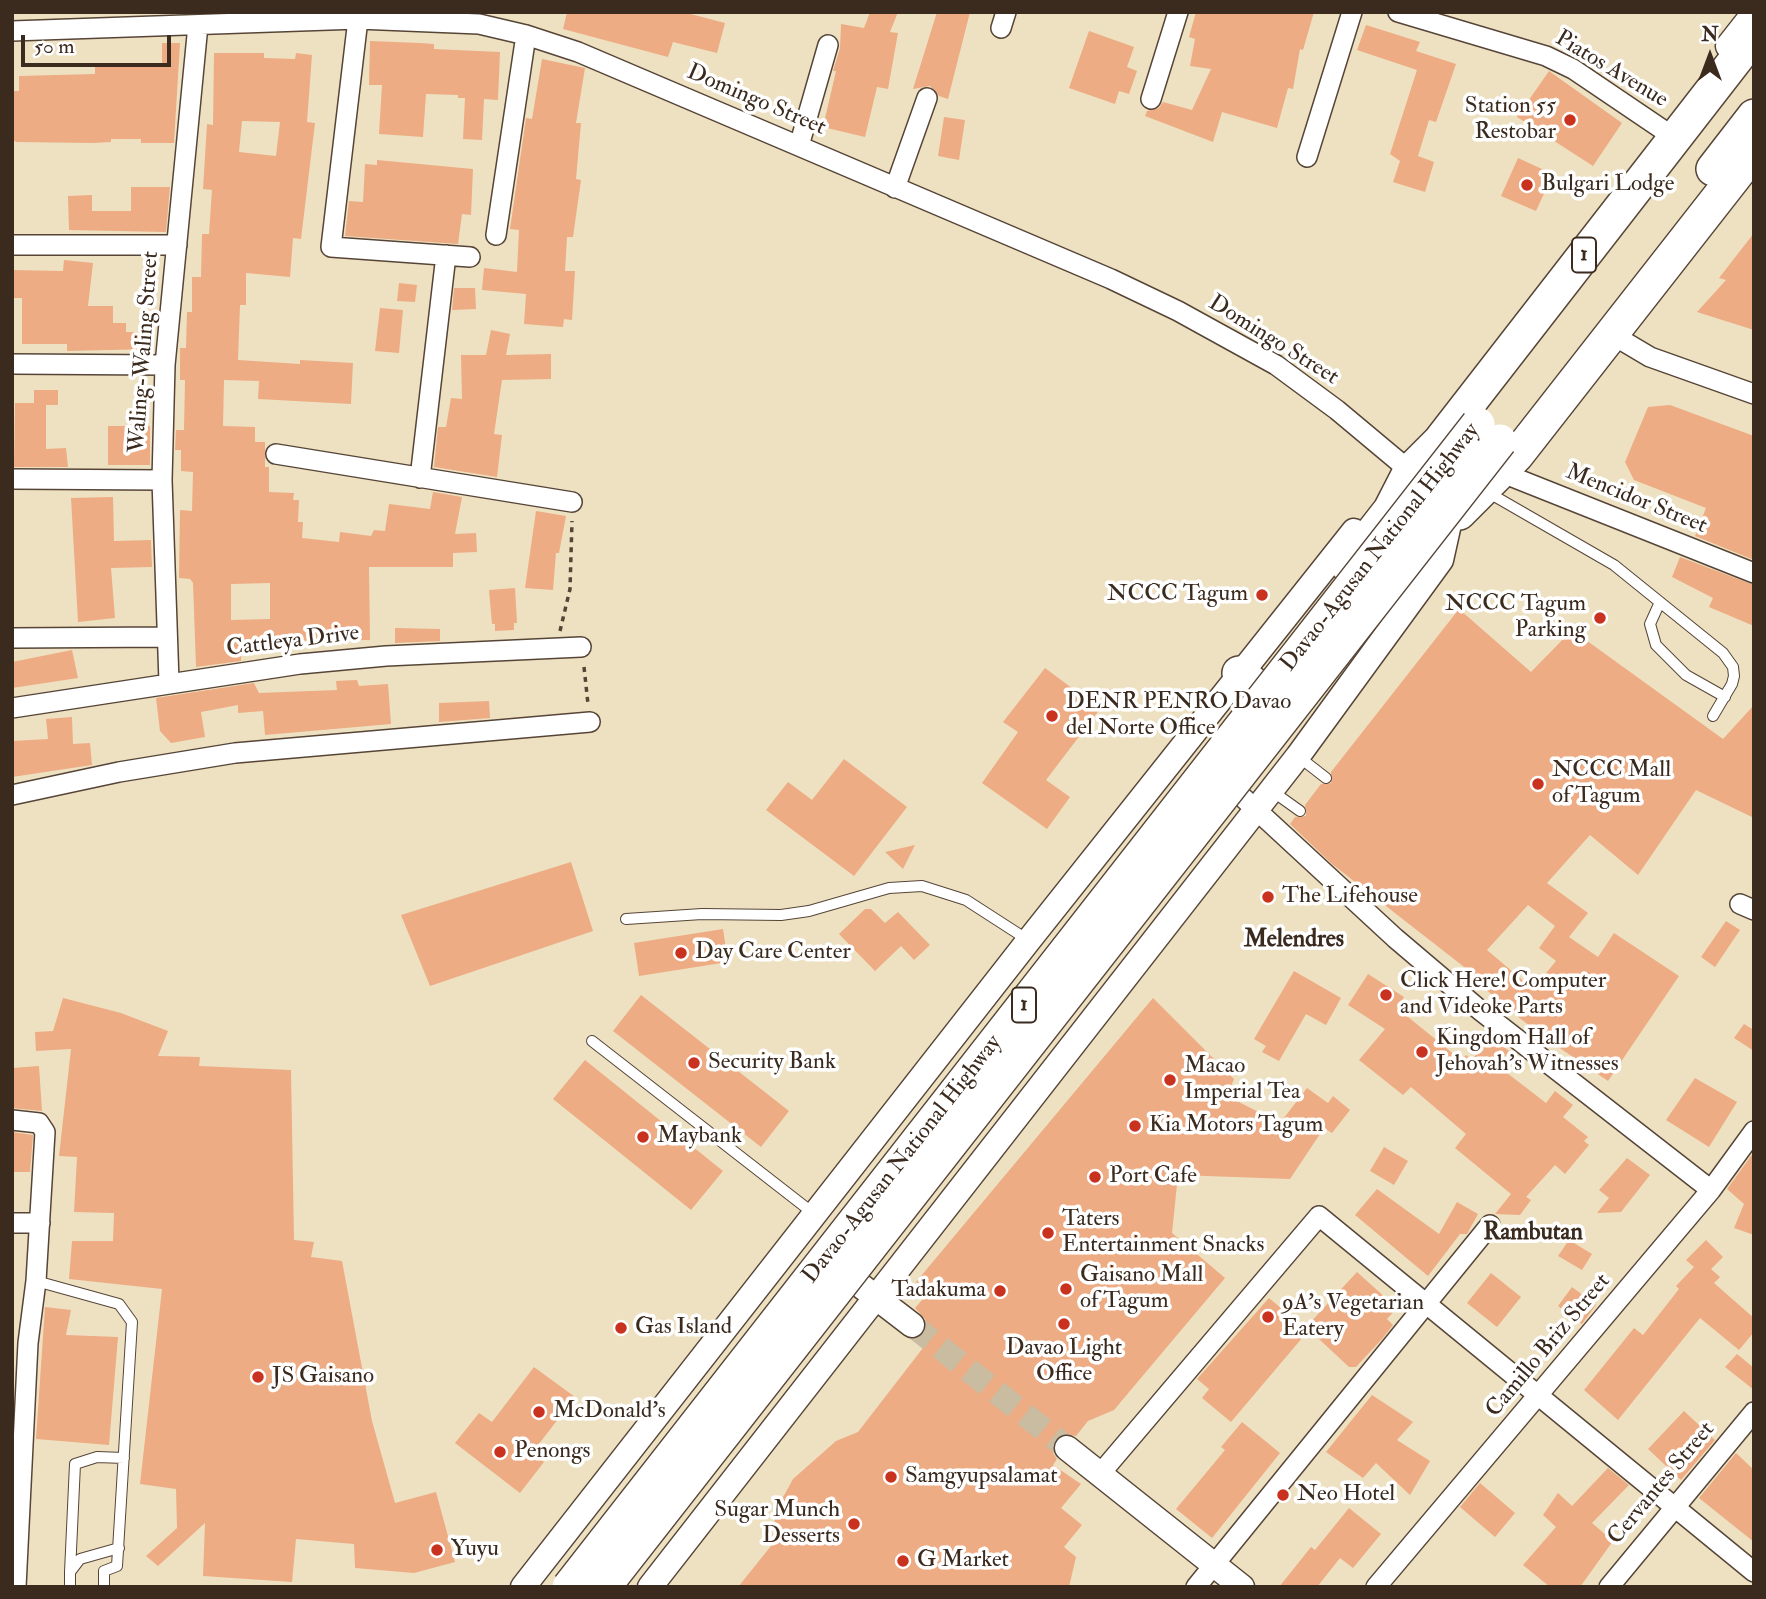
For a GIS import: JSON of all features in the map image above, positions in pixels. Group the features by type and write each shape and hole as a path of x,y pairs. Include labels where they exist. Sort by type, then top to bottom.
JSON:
{"highway":[{"name":"Davao-Agusan National Highway","path":"1010,1084 995,1063 972,1054 1247,679 1390,510 1410,471 1439,442 1669,134 1754,36"},
{"name":"Davao-Agusan National Highway","path":"866,1290 1010,1084 1047,1036 1255,798 1493,462 1754,71"},
{"name":"Davao-Agusan National Highway","path":"604,1587 1493,462 1754,116"},
{"name":"Davao-Agusan National Highway","path":"569,1587 1493,462 1742,182 1754,152"},
{"path":"1410,471 1448,492 1463,495 1493,462"},
{"path":"1410,471 1439,502 1449,524"},
{"path":"1009,1007 1023,1027 1047,1036"}],"street":[{"path":"1151,99 1178,12"},
{"path":"1307,157 1352,12"},
{"name":"Piatos Avenue","path":"1398,12 1546,56 1573,69 1669,134"},
{"path":"1669,134 1754,13"},
{"path":"358,19 331,247 470,257"},
{"name":"Domingo Street","path":"12,31 358,19 479,24 526,35 578,52 1111,279 1226,335 1308,388 1410,471"},
{"name":"Waling-Waling Street","path":"169,682 162,480 165,365 198,25"},
{"path":"496,235 526,35"},
{"path":"799,146 828,45"},
{"path":"895,188 927,98"},
{"path":"1493,462 1541,449 1742,182"},
{"path":"12,245 177,245"},
{"path":"420,478 446,255"},
{"path":"1623,341 1650,357 1754,394"},
{"path":"12,364 165,365"},
{"path":"276,454 572,502"},
{"name":"Mencidor Street","path":"1493,462 1754,573"},
{"path":"12,480 162,480"},
{"path":"650,1587 866,1290 1255,798 1298,756 1441,560 1449,524"},
{"path":"12,638 167,637"},
{"name":"Cattleya Drive","path":"12,708 169,682 374,657 581,647"},
{"path":"523,1587 1028,940 1247,679"},
{"path":"12,795 119,772 235,753 590,722"},
{"path":"1255,798 1395,938 1481,1011 1711,1190"},
{"path":"12,1120 39,1123 45,1132 36,1281 20,1343 16,1587"},
{"name":"Camillo Briz Street","path":"1376,1587 1711,1190 1754,1131"},
{"path":"1100,1474 1319,1216 1754,1572"},
{"path":"12,1223 40,1223"},
{"path":"1196,1587 1490,1225"},
{"path":"866,1290 912,1325"},
{"name":"Cervantes Street","path":"1609,1587 1754,1412"},
{"path":"1067,1448 1242,1587"}],"lane":[{"path":"1493,462 1587,547 1660,602 1728,660 1734,676 1713,716"},
{"path":"1660,602 1650,624 1656,645 1686,675 1725,697"},
{"path":"1298,756 1326,778"},
{"path":"1255,798 1300,811"},
{"path":"626,919 702,914 781,915 809,911 889,888 922,886 966,900 1028,940"},
{"path":"592,1041 815,1214"},
{"path":"36,1281 119,1304 132,1322 119,1548 117,1566 104,1571 104,1587"},
{"path":"70,1587 75,1464 97,1457 124,1458"},
{"path":"70,1572 80,1559 119,1548"}],"path":[{"path":"552,649 566,615 570,589 572,502"},
{"path":"581,647 590,722"}],"building":[{"path":"567,12 683,12 725,23 717,53 673,42 668,57 563,29"},
{"path":"870,12 898,12 890,32 898,33 888,89 877,87 865,137 823,127 836,71 833,71 840,48 841,24 864,28"},
{"path":"937,12 970,12 948,99 939,96 930,86 913,89"},
{"path":"1196,12 1314,12 1303,50 1300,49 1293,89 1288,88 1277,128 1222,112 1213,142 1145,116 1147,111 1159,108 1163,102 1192,110 1211,69 1190,66 1195,39 1189,37"},
{"path":"1366,25 1420,42 1416,51 1456,64 1436,122 1429,120 1418,156 1434,162 1425,192 1393,182 1400,161 1390,154 1417,70 1357,50"},
{"path":"1089,31 1134,47 1127,67 1137,71 1129,94 1119,91 1115,104 1069,88"},
{"path":"370,41 434,44 434,49 500,52 498,100 484,99 482,140 463,139 465,98 458,98 458,95 426,94 423,137 379,134 382,85 369,85"},
{"path":"162,43 180,43 174,143 141,143 141,139 111,139 111,142 93,143 16,142 12,139 12,91 19,91 19,76 95,74 95,64 162,64"},
{"path":"214,53 264,53 264,58 295,59 296,53 312,55 307,122 315,123 301,239 293,238 290,277 246,273 246,305 240,305 238,360 300,364 300,360 353,363 351,404 258,399 259,381 224,380 223,426 255,427 255,442 265,442 269,492 294,493 293,500 299,500 298,522 303,522 302,538 339,542 340,532 371,536 374,530 385,531 389,504 430,509 433,492 462,497 455,534 476,533 477,552 453,553 453,567 369,567 370,640 241,641 241,661 196,667 193,583 190,579 179,578 180,510 192,511 193,472 181,471 181,450 175,450 176,430 184,430 185,380 180,380 180,348 186,348 187,312 192,312 192,277 201,277 202,234 209,234 212,190 203,189 207,124 213,125","holes":["242,121 280,122 276,156 239,152","270,583 270,619 231,620 231,584"]},
{"path":"542,59 585,68 576,123 581,123 576,179 581,180 573,237 567,237 565,271 575,271 572,320 564,319 563,327 524,324 526,294 482,290 484,268 517,272 519,230 510,229 526,118 532,119"},
{"name":"Station 55 Restobar","path":"1549,71 1622,123 1593,166 1517,117"},
{"path":"944,117 965,120 959,160 938,156"},
{"name":"Bulgari Lodge","path":"1518,158 1553,174 1536,211 1501,196"},
{"path":"377,160 473,169 471,215 462,214 458,244 345,236 349,201 363,202 365,164 377,165"},
{"path":"131,187 170,187 166,232 69,230 68,196 92,195 92,211 131,211"},
{"path":"1754,233 1754,330 1697,312 1726,280 1719,278"},
{"path":"64,260 93,263 88,306 113,306 113,323 126,323 126,332 154,332 154,349 67,351 67,344 22,344 22,298 12,298 12,270 63,271"},
{"path":"399,283 417,285 415,302 397,301"},
{"path":"454,288 475,288 476,309 452,310"},
{"path":"380,308 403,310 399,353 375,351"},
{"path":"491,330 510,334 506,355 551,354 551,379 502,380 494,434 502,435 497,477 434,467 438,427 446,427 451,398 462,399 461,355 486,355"},
{"path":"34,390 58,390 58,405 46,405 46,449 66,448 68,467 14,467 15,403 34,403"},
{"path":"1670,405 1754,436 1754,560 1695,536 1706,508 1634,480 1625,462 1648,407"},
{"path":"108,426 150,426 150,465 108,465"},
{"path":"113,497 114,541 151,540 152,567 111,568 115,618 78,622 71,498"},
{"path":"536,511 566,516 559,553 556,553 553,590 525,588"},
{"path":"1680,557 1754,585 1754,626 1709,607 1713,598 1672,577"},
{"path":"515,588 517,623 514,623 514,630 495,631 489,590"},
{"name":"NCCC Mall of Tagum","path":"1459,609 1531,672 1572,630 1723,739 1754,705 1754,818 1696,790 1638,875 1590,835 1547,883 1588,913 1569,937 1598,957 1614,933 1679,976 1608,1081 1513,1013 1483,987 1486,984 1332,864 1290,824 1295,817 1306,816 1305,805 1321,784 1331,783 1331,772","holes":["1528,905 1555,926 1539,948 1556,961 1533,989 1487,950"]},
{"path":"395,628 440,629 440,641 395,643"},
{"path":"72,650 78,678 12,688 12,662"},
{"path":"1045,668 1100,709 1046,780 1070,797 1047,829 982,783 1018,732 1003,722"},
{"path":"357,680 359,686 388,684 391,724 265,735 263,711 238,713 238,705 201,712 205,737 171,743 160,731 156,698 254,683 259,693 337,690 336,681"},
{"path":"489,701 490,718 439,722 439,703"},
{"path":"72,717 73,744 90,743 92,765 12,777 12,741 48,739 46,719"},
{"path":"844,759 907,807 854,876 766,810 788,782 812,800"},
{"path":"915,845 903,869 885,852"},
{"path":"571,862 593,931 430,986 401,915"},
{"path":"865,909 871,909 885,923 898,912 930,945 914,960 901,946 875,971 839,934"},
{"path":"1726,921 1740,930 1715,967 1701,957"},
{"name":"Day Care Center","path":"723,929 728,962 639,976 634,943"},
{"path":"1294,971 1341,998 1326,1025 1306,1014 1279,1061 1262,1052 1266,1046 1254,1039"},
{"path":"1368,974 1404,997 1397,1008 1461,1060 1466,1055 1472,1060 1490,1036 1509,1051 1498,1066 1546,1103 1555,1091 1573,1105 1563,1117 1588,1137 1584,1141 1589,1145 1565,1174 1555,1165 1526,1197 1531,1200 1520,1215 1495,1214 1511,1194 1455,1148 1466,1134 1411,1087 1403,1095 1359,1060 1385,1029 1348,1005"},
{"path":"641,995 789,1111 761,1147 613,1031"},
{"path":"63,998 121,1013 168,1031 158,1056 200,1057 199,1066 291,1070 294,1240 314,1242 311,1257 342,1261 372,1421 395,1503 436,1492 455,1562 414,1573 355,1568 354,1544 296,1539 292,1582 203,1576 205,1523 158,1566 146,1556 177,1528 176,1489 140,1484 162,1289 69,1279 72,1241 113,1241 114,1213 74,1212 77,1157 59,1156 71,1049 36,1051 35,1032 53,1031"},
{"name":"Gaisano Mall of Tagum","path":"1153,998 1234,1079 1227,1096 1280,1123 1307,1088 1328,1103 1333,1096 1350,1110 1332,1133 1324,1128 1290,1179 1178,1175 1172,1233 1225,1278 1114,1410 1088,1421 1076,1436 1062,1434 1055,1439 1053,1453 1057,1459 1053,1465 1081,1484 1061,1508 1082,1525 1064,1547 1076,1557 1069,1587 738,1587 771,1546 776,1510 793,1479 836,1441 858,1432 926,1344 919,1338 927,1326 925,1319 915,1308 922,1300 913,1293 920,1285 916,1282"},
{"path":"1744,1024 1754,1030 1754,1051 1734,1038"},
{"path":"585,1060 723,1171 691,1210 553,1099"},
{"path":"39,1066 42,1111 12,1108 12,1068"},
{"path":"1695,1078 1737,1102 1709,1147 1666,1120"},
{"path":"12,1132 33,1135 30,1172 12,1172"},
{"path":"1384,1147 1408,1161 1394,1185 1370,1171"},
{"path":"1754,1152 1754,1235 1734,1228 1744,1204 1727,1189"},
{"path":"1627,1158 1650,1175 1621,1212 1597,1213 1609,1198 1599,1190"},
{"path":"1377,1189 1439,1234 1457,1202 1478,1214 1467,1234 1460,1234 1428,1276 1355,1215"},
{"path":"1569,1240 1592,1254 1582,1270 1558,1256"},
{"path":"1706,1240 1723,1257 1711,1269 1720,1277 1714,1283 1754,1318 1754,1332 1739,1350 1700,1318 1618,1420 1584,1390 1634,1328 1643,1335 1679,1289 1676,1286 1694,1267 1686,1260"},
{"path":"1357,1272 1397,1308 1387,1319 1393,1325 1382,1339 1356,1367 1349,1367 1306,1327"},
{"path":"1491,1273 1521,1297 1497,1327 1467,1303"},
{"path":"1572,1287 1596,1305 1582,1324 1558,1306"},
{"path":"1269,1298 1308,1331 1231,1422 1202,1398 1209,1389 1197,1379"},
{"path":"45,1307 71,1310 66,1335 118,1337 109,1445 36,1439"},
{"path":"1737,1354 1754,1368 1754,1390 1725,1367"},
{"path":"534,1367 575,1397 532,1453 544,1462 520,1493 455,1443 479,1413 492,1422"},
{"path":"1372,1395 1413,1422 1397,1440 1430,1461 1410,1495 1376,1463 1363,1478 1326,1452"},
{"path":"1684,1411 1715,1440 1681,1480 1648,1449"},
{"path":"1242,1422 1280,1453 1212,1538 1176,1509 1225,1450 1221,1447"},
{"path":"1736,1453 1754,1470 1754,1542 1699,1498"},
{"path":"1608,1468 1629,1485 1592,1523 1613,1541 1580,1587 1550,1587 1523,1565 1556,1527 1543,1515 1558,1493 1572,1506"},
{"path":"1480,1483 1515,1513 1495,1537 1460,1507"},
{"path":"1349,1508 1381,1534 1353,1568 1340,1558 1317,1587 1279,1587 1311,1547 1315,1550"}],"tunnel":[{"path":"912,1325 1067,1448"}],"place":[{"name":"Station 55 Restobar","path":"1570,120"},
{"name":"Bulgari Lodge","path":"1527,185"},
{"name":"NCCC Tagum","path":"1262,595"},
{"name":"NCCC Tagum Parking","path":"1600,618"},
{"name":"DENR PENRO Davao del Norte Office","path":"1052,716"},
{"name":"NCCC Mall of Tagum","path":"1538,784"},
{"name":"The Lifehouse","path":"1268,897"},
{"name":"Day Care Center","path":"681,953"},
{"name":"Click Here! Computer and Videoke Parts","path":"1386,995"},
{"name":"Kingdom Hall of Jehovah's Witnesses","path":"1422,1052"},
{"name":"Security Bank","path":"694,1063"},
{"name":"Macao Imperial Tea","path":"1170,1080"},
{"name":"Kia Motors Tagum","path":"1135,1126"},
{"name":"Maybank","path":"643,1137"},
{"name":"Port Cafe","path":"1095,1177"},
{"name":"Taters Entertainment Snacks","path":"1048,1233"},
{"name":"Gaisano Mall of Tagum","path":"1066,1289"},
{"name":"Tadakuma","path":"1000,1291"},
{"name":"9A's Vegetarian Eatery","path":"1268,1317"},
{"name":"Davao Light Office","path":"1064,1324"},
{"name":"Gas Island","path":"621,1328"},
{"name":"JS Gaisano","path":"258,1377"},
{"name":"McDonald's","path":"539,1412"},
{"name":"Penongs","path":"500,1452"},
{"name":"Samgyupsalamat","path":"891,1477"},
{"name":"Neo Hotel","path":"1283,1495"},
{"name":"Sugar Munch Desserts","path":"854,1524"},
{"name":"Yuyu","path":"437,1550"},
{"name":"G Market","path":"903,1561"}],"district":[{"name":"Melendres","path":"1294,941"},
{"name":"Rambutan","path":"1533,1234"}]}
